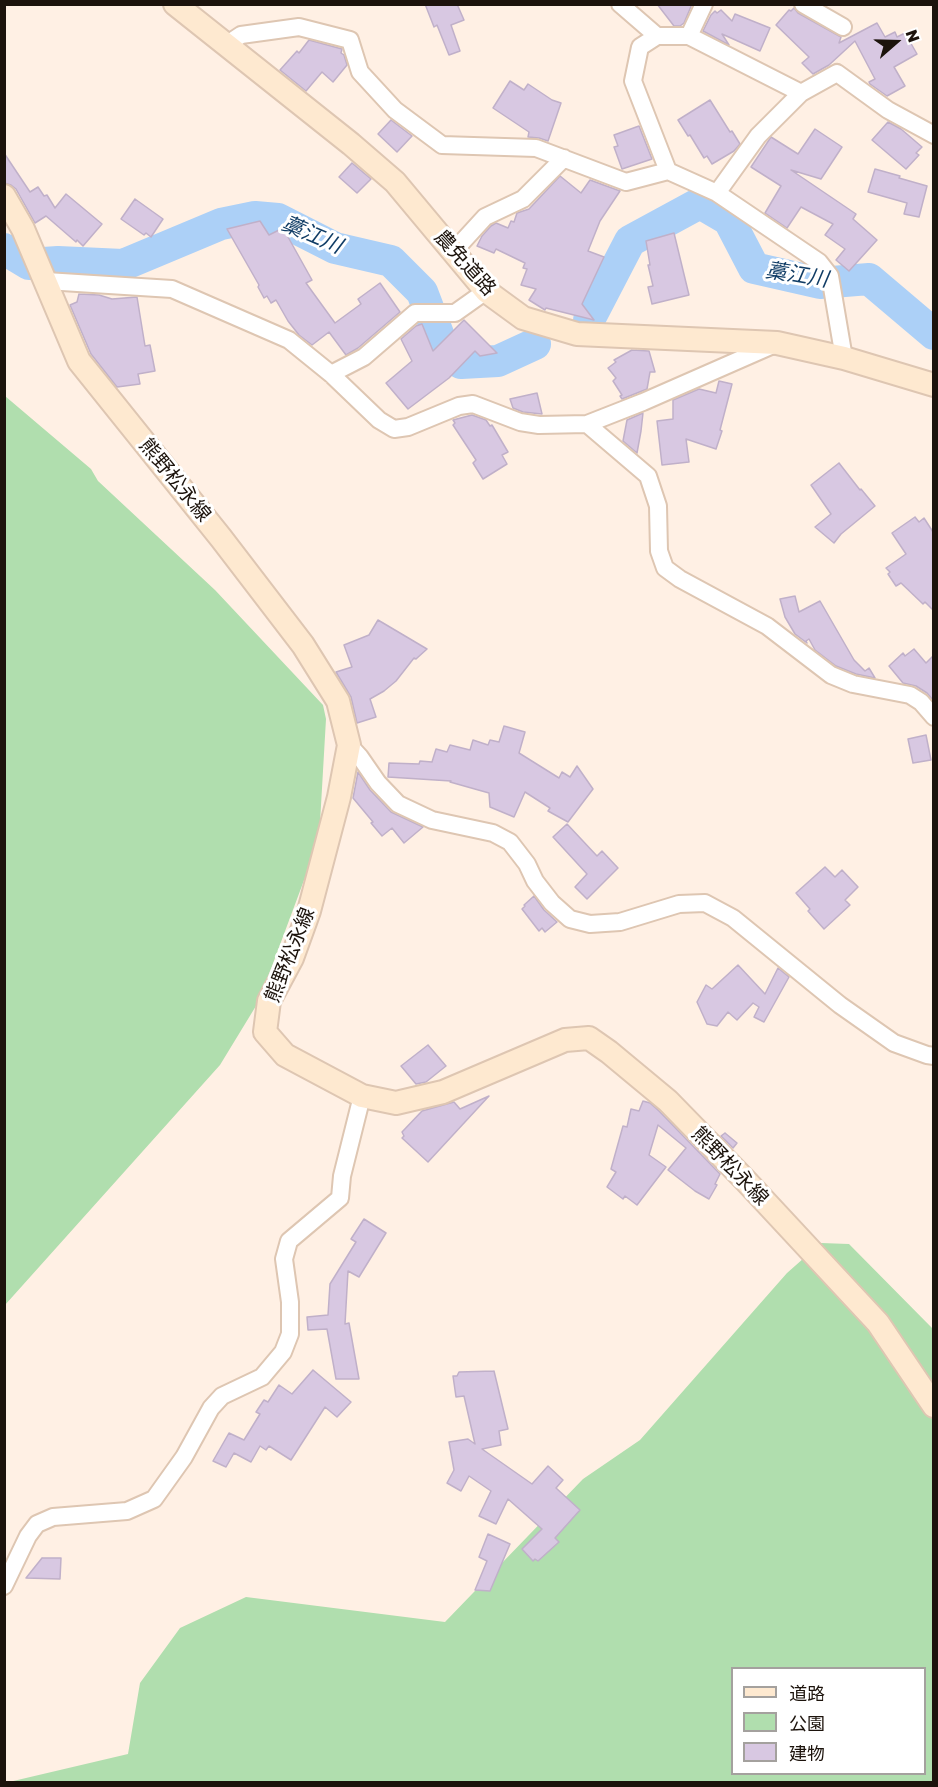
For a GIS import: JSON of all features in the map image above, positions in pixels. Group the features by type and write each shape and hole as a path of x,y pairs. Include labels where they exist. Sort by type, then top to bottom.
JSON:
{"main road":[{"name":"農免道路","path":"175,4 351,144 395,182 486,291 523,318 577,334 777,343 844,358 933,385"},
{"name":"熊野松永線","path":"4,196 23,229 79,361 221,538 303,645 338,701 349,745 339,797 309,911 292,958 269,1001 265,1032 285,1055 363,1096 396,1103 443,1092 565,1040 589,1038 668,1101 753,1188 878,1323 933,1406"}],"street":[{"path":"621,4 657,36"},
{"path":"689,36 704,4"},
{"path":"803,4 843,27"},
{"path":"226,45 241,35 299,27 350,40 360,72 395,110 442,145 536,147 626,182 668,171 717,193 819,262 831,281 844,358"},
{"path":"668,171 633,81 640,46 657,36 689,36 801,93"},
{"path":"717,193 758,136 801,93 837,73 888,110 933,135"},
{"path":"453,252 485,217 523,199 564,158"},
{"path":"40,269 172,289 289,340 331,374 379,420 394,429 408,427 459,406 473,404 520,422 539,425 587,424 644,402 777,343"},
{"path":"331,374 364,357 416,313 455,313 486,291"},
{"path":"587,424 648,476 658,506 659,551 665,568 680,579 767,626 831,675 853,684 910,695 921,702 933,717"},
{"path":"349,745 378,783 398,804 432,820 493,833 510,842 552,903 570,919 590,924 620,922 679,904 705,903 733,918 840,1005 894,1044 933,1056"},
{"path":"4,1586 28,1536 37,1524 53,1517 127,1511 154,1499 184,1457 211,1408 222,1396 262,1377 283,1352 290,1334 290,1302 284,1259 289,1241 340,1198 342,1176 363,1096"}],"green space":[{"path":"5,396 91,469 98,481 215,590 323,705 326,719 319,840 259,1001 220,1065 5,1305"},
{"path":"821,1243 849,1244 933,1329 933,1782 9,1782 128,1754 140,1683 180,1628 246,1597 445,1622 583,1479 640,1440 787,1273"}],"building":[{"path":"425,4 457,4 464,20 451,25 460,51 449,55 437,25 434,27"},
{"path":"657,4 692,4 684,23 674,26"},
{"path":"794,8 798,13 841,37 839,43 877,23 885,37 895,32 897,37 905,33 917,54 894,67 905,86 887,96 870,84 869,82 875,79 855,41 829,65 813,74 802,63 809,57 776,25 789,10"},
{"path":"721,10 732,21 735,14 770,28 760,51 722,34 729,45 703,31 711,15"},
{"path":"309,40 342,49 341,53 347,65 333,82 322,72 306,91 280,70 297,51 299,53"},
{"path":"510,81 524,90 528,84 552,100 561,103 548,141 528,137 529,132 493,108"},
{"path":"710,100 740,144 734,151 712,164 707,156 704,158 678,120"},
{"path":"391,120 412,136 397,152 378,134"},
{"path":"888,122 901,129 922,147 916,153 919,155 906,169 872,140"},
{"path":"639,126 652,159 622,169 614,147 618,146 614,135"},
{"path":"815,129 842,147 821,179 791,170 856,214 853,219 877,240 849,271 836,260 845,249 825,235 833,224 801,207 787,228 765,213 781,186 751,167 771,137 798,154"},
{"path":"4,153 30,192 38,187 44,196 47,195 55,208 66,194 102,224 83,246 46,216 35,223 16,189 4,183"},
{"path":"352,163 371,179 357,193 339,177"},
{"path":"875,169 927,186 919,217 904,214 907,203 868,192"},
{"path":"560,176 581,193 590,180 620,191 600,221 588,251 604,257 582,304 594,320 546,308 545,310 529,300 536,289 521,285 527,269 523,268 525,263 496,249 494,253 477,246 491,226 496,223 508,228 511,221 514,222 517,213 529,209"},
{"path":"135,199 163,219 151,237 146,233 144,235 121,219"},
{"path":"260,221 269,235 283,228 312,280 306,283 335,323 361,304 358,299 380,283 400,312 358,348 346,355 329,332 312,345 299,335 276,300 271,303 267,296 264,298 227,229"},
{"path":"674,233 689,295 652,304 648,287 653,286 646,241"},
{"path":"79,294 99,295 112,299 137,297 145,346 150,345 155,371 138,374 140,384 117,387 91,354 70,305 77,302"},
{"path":"464,320 497,353 480,356 475,351 449,378 408,409 386,383 412,361 401,339 416,326 422,324 433,351"},
{"path":"632,350 649,351 655,372 650,372 647,389 622,399 613,381 616,378 608,368 616,362 614,360"},
{"path":"719,381 732,384 716,449 686,439 689,462 662,465 657,421 673,419 673,400 699,389 716,393"},
{"path":"537,393 542,414 523,412 513,408 510,399"},
{"path":"643,413 637,453 623,441 627,420"},
{"path":"472,415 492,425 508,452 502,455 507,464 483,479 473,463 476,460 453,425 455,423 453,420"},
{"path":"839,463 875,506 841,534 834,543 815,527 831,514 811,485"},
{"path":"915,517 919,522 924,518 933,532 933,610 925,602 923,604 901,583 896,586 886,568 906,554 892,533"},
{"path":"795,596 799,612 820,601 854,660 865,671 869,668 875,678 836,666 815,650 809,639 807,643 795,634 785,617 780,599"},
{"path":"378,620 427,649 416,659 414,658 396,681 370,699 376,717 357,723 351,697 336,672 352,667 344,645 369,635"},
{"path":"914,649 926,663 933,656 933,700 916,686 903,683 889,666 903,653 905,656"},
{"path":"504,726 525,732 519,753 559,778 562,772 570,777 577,766 593,789 568,822 548,811 550,808 525,792 514,817 490,807 489,793 451,781 388,777 389,763 432,762 436,749 447,752 450,745 470,750 473,740 488,745 490,740 499,742"},
{"path":"926,735 931,760 913,763 908,739"},
{"path":"358,772 370,790 391,812 423,827 404,843 392,828 382,836 353,798"},
{"path":"567,824 597,856 602,851 618,868 587,899 575,887 587,874 553,837"},
{"path":"825,867 835,877 842,870 858,887 845,900 850,905 824,929 796,893"},
{"path":"534,896 557,922 545,932 542,928 539,931 522,909"},
{"path":"738,965 765,994 778,968 789,977 764,1022 754,1017 759,1007 753,1003 737,1020 728,1012 717,1026 707,1024 697,1002 706,985 712,989"},
{"path":"428,1045 446,1066 426,1082 416,1084 401,1066"},
{"path":"489,1096 428,1162 402,1138 404,1136 402,1132 422,1111 454,1102 460,1109"},
{"path":"643,1101 650,1103 659,1111 720,1174 709,1199 668,1170 686,1148 658,1125 649,1155 666,1167 637,1205 625,1196 623,1199 607,1187 616,1172 611,1169 623,1126 627,1127 631,1109 639,1111"},
{"path":"725,1133 737,1143 733,1148 721,1136"},
{"path":"364,1219 386,1233 359,1277 348,1271 345,1324 349,1323 359,1379 336,1379 327,1329 308,1330 307,1317 328,1315 330,1284 356,1242 351,1239"},
{"path":"313,1370 351,1402 337,1417 325,1407 291,1460 269,1446 266,1450 260,1446 251,1462 234,1453 226,1467 213,1461 229,1433 244,1440 260,1414 256,1412 264,1400 268,1402 279,1385 292,1394"},
{"path":"494,1371 508,1429 499,1431 501,1445 482,1449 532,1484 548,1466 563,1480 556,1488 580,1510 555,1538 559,1542 538,1561 535,1559 533,1561 522,1549 542,1529 508,1499 496,1524 479,1516 491,1491 469,1476 461,1491 447,1483 454,1470 449,1442 468,1439 475,1444 464,1396 456,1397 453,1376 457,1376 459,1372"},
{"path":"488,1534 510,1544 490,1591 475,1590 487,1561 479,1557"},
{"path":"42,1558 61,1558 60,1579 26,1578"}],"waterway":[{"name":"藁江川","path":"589,320 630,241 700,203 729,220 754,268 820,283 869,279 934,334"},
{"name":"藁江川","path":"4,249 29,264 58,262 123,265 221,224 255,217 278,219 335,248 391,261 422,292 443,347 461,363 498,361 535,344"}]}
